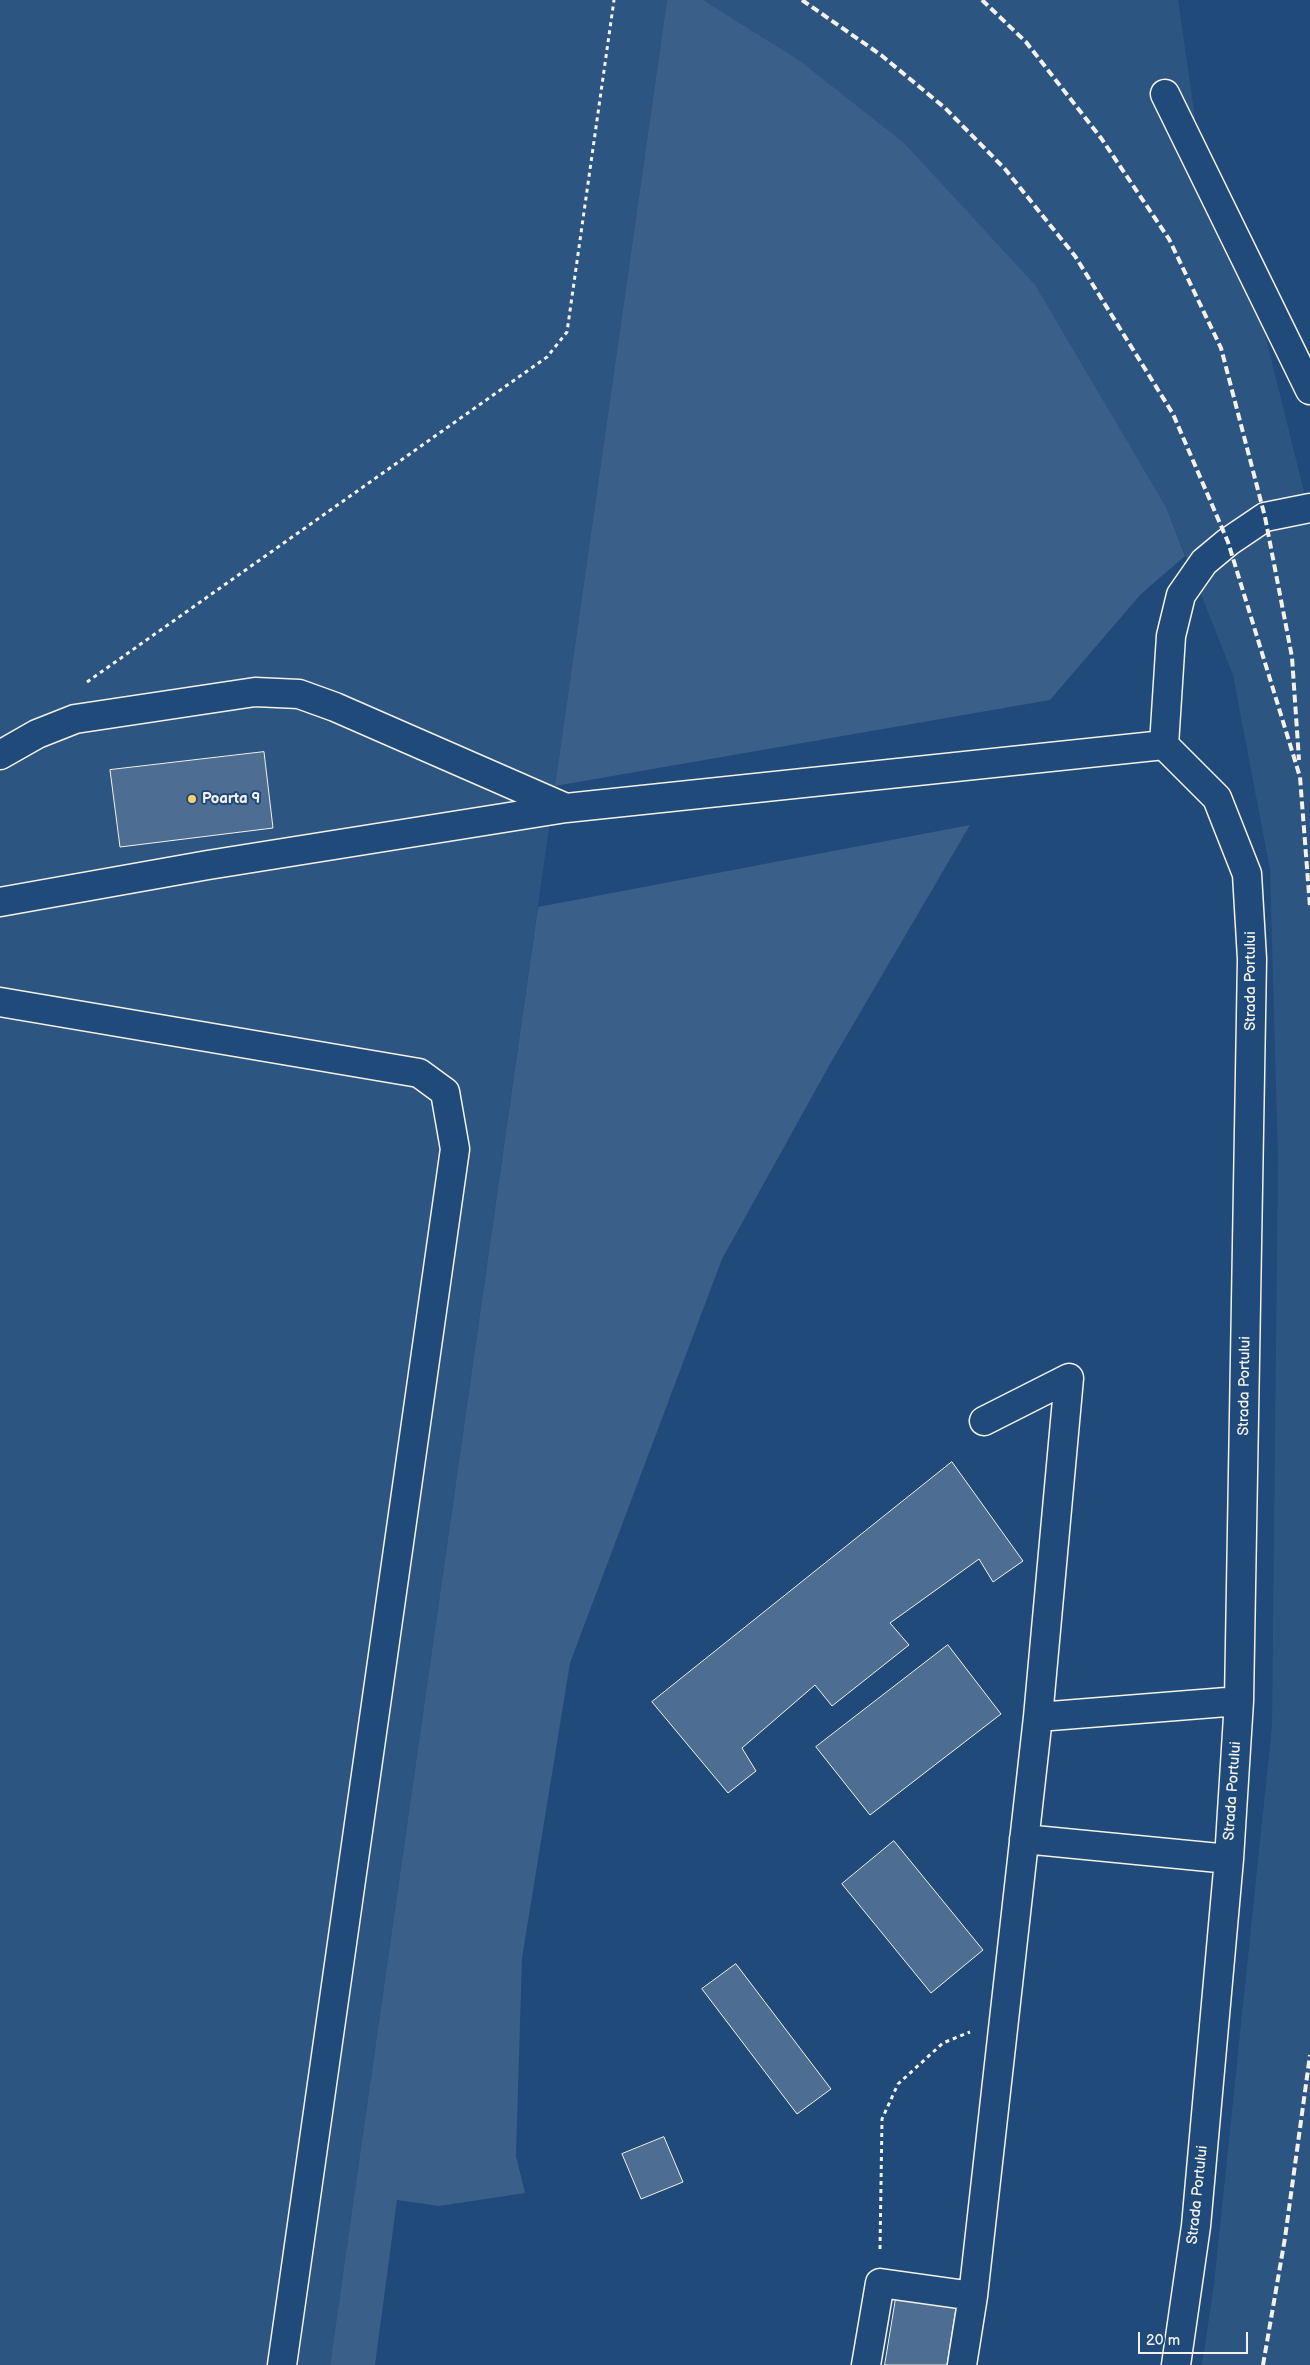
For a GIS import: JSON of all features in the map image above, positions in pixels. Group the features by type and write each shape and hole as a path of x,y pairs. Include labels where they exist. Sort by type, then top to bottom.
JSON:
{"street":[{"path":"1165,94 1310,390"},
{"path":"0,902 218,863 566,808 1164,745 1172,636 1181,595 1204,562 1228,542 1265,517 1310,508"},
{"path":"0,755 37,734 75,719 255,692 299,694 334,706 566,808"},
{"name":"Strada Portului","path":"1164,745 1217,798 1247,874 1252,959 1239,1702 1229,1859 1196,2226 1176,2365"},
{"path":"0,1002 419,1073 445,1092 455,1149 282,2365"},
{"path":"962,2365 973,2296 1038,1717 1069,1378 984,1421"},
{"path":"1038,1717 1239,1702"},
{"path":"1024,1839 1229,1859"},
{"path":"866,2365 880,2283 973,2296"}],"path":[{"path":"86,682 547,357 567,332 614,0"},
{"path":"880,2283 882,2119 898,2084 943,2042 1005,2019"}],"shaded area":[{"path":"0,0 667,0 330,2365 0,2365"},
{"path":"667,0 703,0 800,61 904,143 1035,285 1167,509 1185,556 1141,594 1050,700 555,786"},
{"path":"703,0 1178,0 1209,214 1262,322 1310,516 1310,2365 1202,2365 1214,2284 1272,1726 1278,1158 1270,870 1233,675 1167,509"},
{"path":"970,825 830,1064 722,1259 570,1663 522,1958 516,2156 525,2193 439,2206 397,2200 375,2365 330,2365 538,907"}],"building":[{"name":"Poarta 9","path":"264,752 273,828 120,847 110,770"},
{"path":"952,1462 1023,1561 993,1582 979,1559 890,1623 909,1645 832,1706 815,1685 742,1748 756,1771 728,1793 652,1702"},
{"path":"948,1645 1001,1714 870,1815 816,1747"},
{"path":"894,1841 983,1950 931,1993 842,1884"},
{"path":"736,1964 831,2089 797,2114 702,1989"},
{"path":"664,2137 683,2182 641,2199 622,2154"},
{"path":"897,2292 957,2302 947,2365 885,2365"}],"railway":[{"path":"802,0 881,55 945,108 1005,169 1075,256 1173,414 1228,542 1300,777 1310,907"},
{"path":"982,0 1026,42 1101,138 1169,239 1221,348 1265,517 1292,657 1299,760"},
{"path":"1263,2365 1285,2238 1310,2055"}],"place":[{"name":"Poarta 9","path":"192,799"}]}
